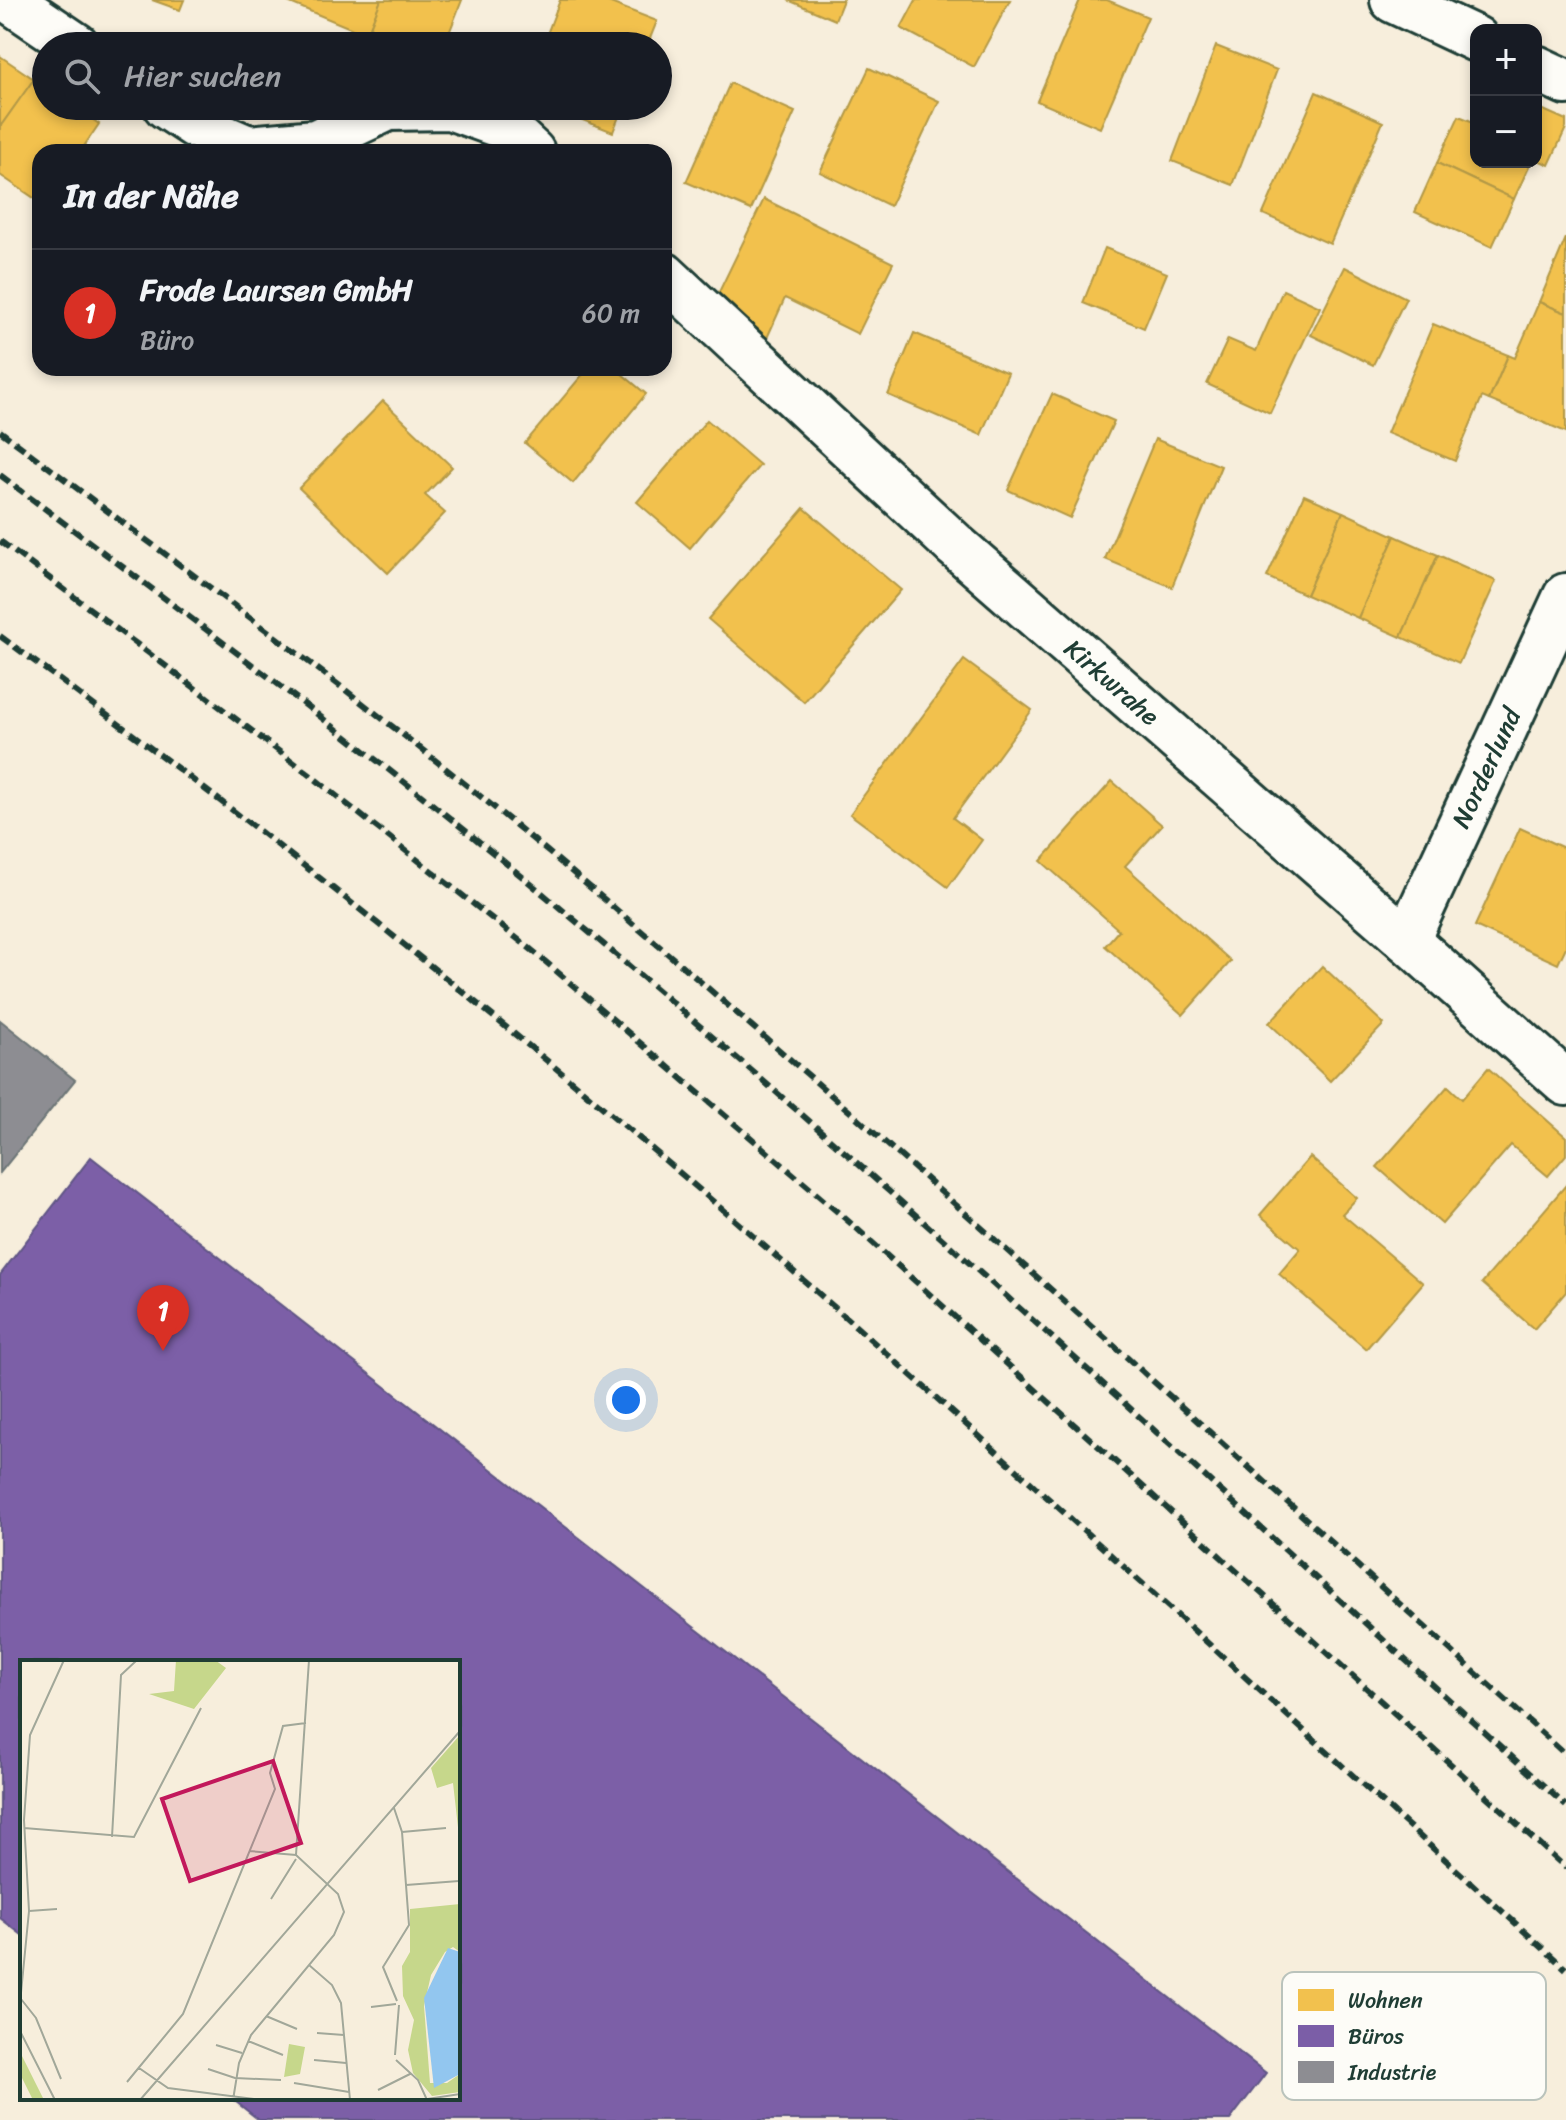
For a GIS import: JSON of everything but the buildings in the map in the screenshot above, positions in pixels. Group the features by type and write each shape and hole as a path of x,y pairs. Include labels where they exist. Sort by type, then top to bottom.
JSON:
{"street":[{"path":"9,0 56,32"},
{"path":"1393,0 1470,36"},
{"path":"1542,71 1566,82"},
{"path":"187,120 239,144"},
{"path":"293,144 316,142 363,120"},
{"path":"486,120 505,127 523,144"},
{"name":"Kirkwrahe","path":"672,282 956,546 1566,1083"},
{"name":"Norderlund","path":"1407,940 1566,596"}],"railway":[{"path":"0,431 361,702 572,872 949,1198 1566,1755"},
{"path":"0,475 414,789 678,1008 1062,1346 1566,1806"},
{"path":"0,541 305,771 533,951 854,1226 1566,1868"},
{"path":"0,636 338,892 666,1161 1006,1461 1566,1969"}],"place":[{"name":"Frode Laursen GmbH","path":"163,1351"}]}
